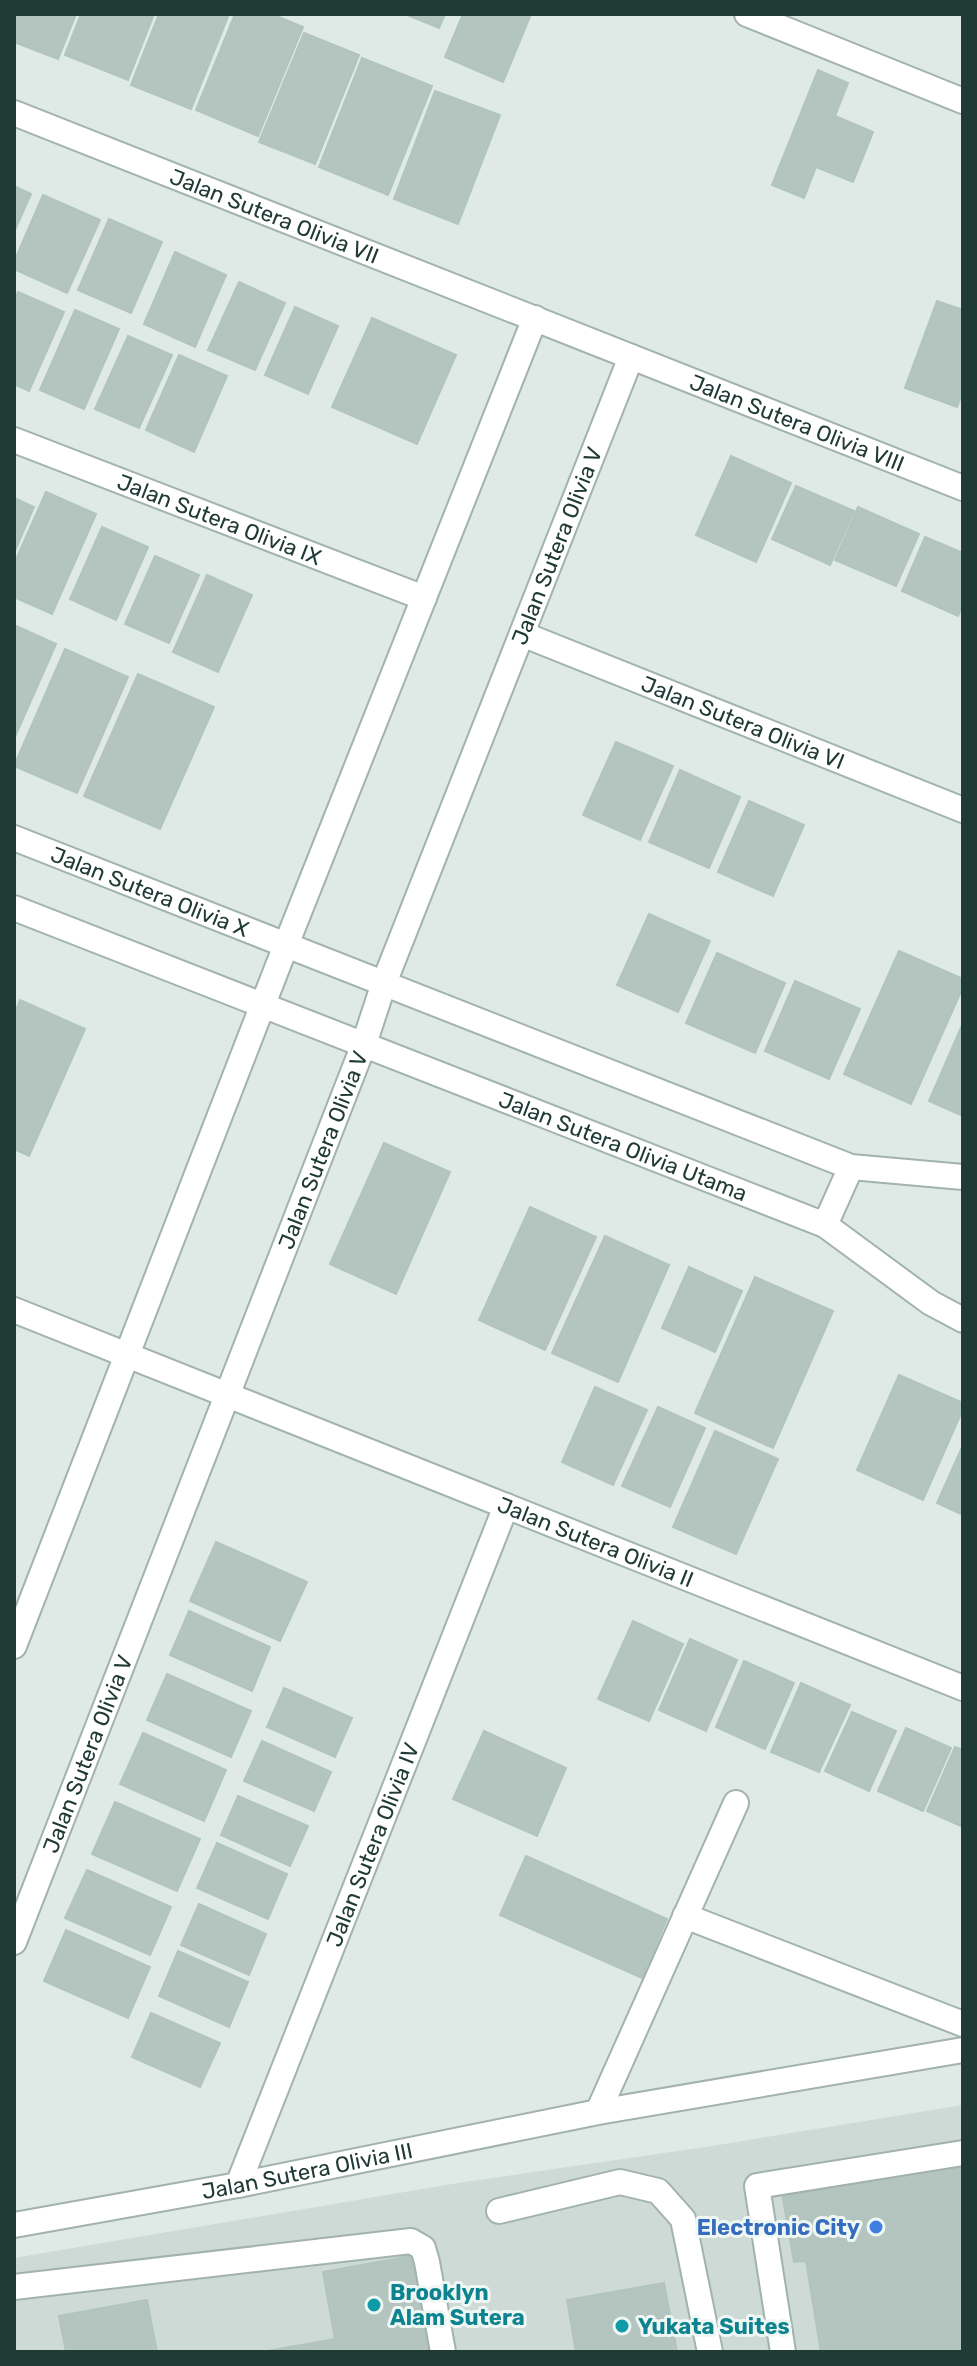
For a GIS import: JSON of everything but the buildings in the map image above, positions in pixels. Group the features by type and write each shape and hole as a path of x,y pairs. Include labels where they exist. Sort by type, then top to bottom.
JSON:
{"street":[{"path":"747,14 963,101"},
{"name":"Jalan Sutera Olivia VII","path":"14,113 631,357"},
{"path":"15,1641 535,318"},
{"name":"Jalan Sutera Olivia VIII","path":"631,357 963,488"},
{"name":"Jalan Sutera Olivia V","path":"14,1942 364,1044 384,983 631,357"},
{"name":"Jalan Sutera Olivia IX","path":"14,440 424,598"},
{"name":"Jalan Sutera Olivia VI","path":"522,634 963,810"},
{"name":"Jalan Sutera Olivia X","path":"14,838 286,945"},
{"path":"14,908 264,1005"},
{"path":"286,945 851,1167 963,1177"},
{"name":"Jalan Sutera Olivia Utama","path":"264,1005 825,1225 931,1303 963,1320"},
{"path":"825,1225 851,1167"},
{"name":"Jalan Sutera Olivia II","path":"14,1310 963,1688"},
{"name":"Jalan Sutera Olivia IV","path":"238,2185 506,1506"},
{"path":"598,2112 736,1803"},
{"path":"685,1916 963,2024"},
{"name":"Jalan Sutera Olivia III","path":"14,2225 238,2185 598,2112 963,2050"},
{"path":"783,2352 757,2186 963,2153"},
{"path":"499,2211 620,2182 658,2191 683,2219 710,2352"},
{"path":"14,2287 411,2241 423,2248 443,2352"}],"shaded area":[{"path":"963,2105 963,2352 14,2352 14,2258 458,2183"}],"place":[{"name":"Electronic City","path":"876,2227"},
{"name":"Brooklyn Alam Sutera","path":"374,2305"},
{"name":"Yukata Suites","path":"622,2326"}]}
